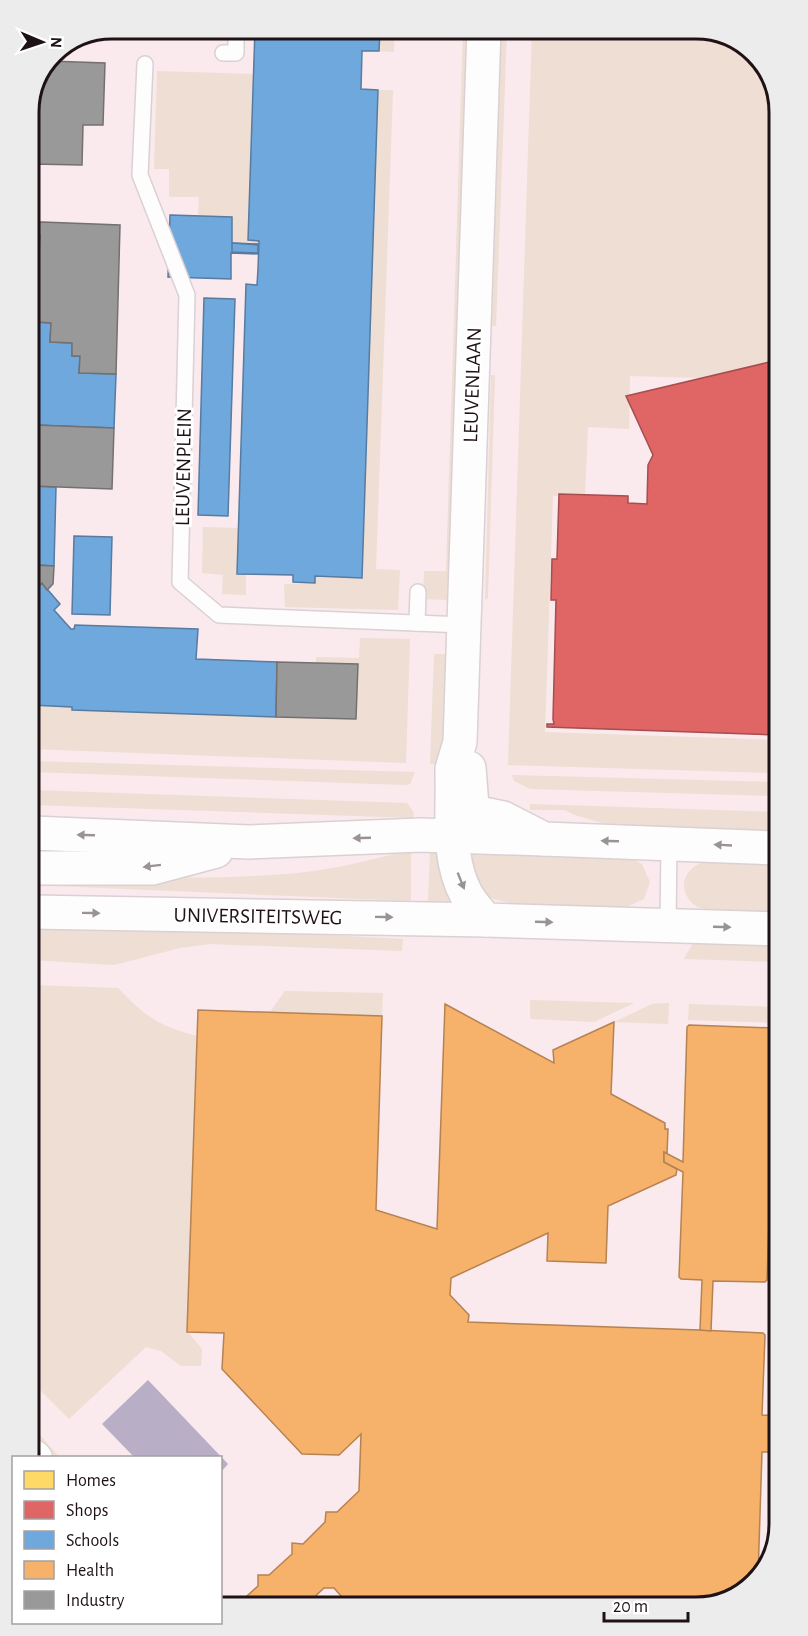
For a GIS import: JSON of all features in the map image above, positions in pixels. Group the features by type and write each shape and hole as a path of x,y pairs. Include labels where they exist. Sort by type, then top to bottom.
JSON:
{"main road":[{"name":"LEUVENLAAN","path":"452,836 452,769 460,742 484,39"},
{"name":"LEUVENLAAN","path":"460,742 470,770 472,806 478,813 503,818 544,839"},
{"path":"39,833 249,842 420,835 769,848"},
{"path":"452,836 458,875 466,896 486,920"},
{"path":"39,868 152,868 249,842"},
{"name":"UNIVERSITEITSWEG","path":"39,912 486,920 769,929"}],"lane":[{"path":"224,53 236,53 237,39"},
{"name":"LEUVENPLEIN","path":"145,64 140,175 188,295 180,582 219,615 464,625"},
{"path":"417,623 418,592"},
{"path":"668,926 669,843"}],"shaded area":[{"path":"112,39 701,39 719,43 737,51 757,71 763,84 768,98 769,112 769,1524 765,1547 757,1565 748,1576 724,1591 710,1596 696,1597 222,1597 222,1456 39,1456 39,107 40,98 51,72 72,72 72,51 98,40"},
{"path":"380,39 395,39 394,52 379,51"},
{"path":"463,39 469,39 450,600 423,599 424,571 446,571"},
{"path":"501,39 507,39 496,326 492,326"},
{"path":"532,39 710,40 737,51 751,64 757,71 768,98 769,362 701,378 630,376 629,429 588,427 585,496 553,496 545,732 769,740 769,773 508,765"},
{"path":"157,71 253,74 248,240 259,241 258,250 232,250 232,217 198,216 199,197 169,197 169,169 154,169"},
{"path":"378,90 393,90 376,569 400,570 398,610 285,607 284,584 314,583 315,576 362,578"},
{"path":"491,375 495,375 488,598 485,600"},
{"path":"203,527 239,528 246,574 246,595 222,594 223,575 202,573"},
{"path":"360,638 410,639 406,763 39,749 39,705 72,707 73,710 355,719 358,665 316,663 316,657 359,658"},
{"path":"434,654 449,654 444,764 430,764"},
{"path":"39,761 415,772 410,784 39,772"},
{"path":"512,775 769,782 769,796 530,789 514,781"},
{"path":"39,790 407,803 413,811 414,818 39,805"},
{"path":"530,804 769,812 769,830 609,825 564,810 530,810"},
{"path":"406,851 411,853 411,899 409,901 39,885 39,875 198,877 265,875 298,873 366,861"},
{"path":"430,852 440,852 454,902 428,901"},
{"path":"471,854 629,857 642,864 650,882 644,899 624,908 514,904 493,899 477,888 469,861"},
{"path":"702,862 769,862 769,912 723,911 696,906 687,895 684,883 695,866"},
{"path":"39,929 212,929 403,939 402,951 210,944 180,948 114,965 39,960"},
{"path":"694,941 769,944 769,962 684,959"},
{"path":"39,985 118,988 153,1019 197,1036 187,1331 202,1349 201,1366 181,1366 161,1351 146,1347 69,1419 39,1389"},
{"path":"285,991 383,993 382,1016 270,1012"},
{"path":"530,1000 634,1003 594,1022 532,1019 530,1018"},
{"path":"669,1003 668,1024 614,1022 652,1004"},
{"path":"689,1004 769,1007 769,1023 688,1020"},
{"path":"148,1380 220,1456 133,1456 102,1424"},
{"path":"39,1434 58,1456 42,1456 39,1453"},
{"path":"222,1458 228,1464 222,1471"}],"building: Shops":[{"path":"769,362 769,735 547,727 547,724 554,724 556,600 551,600 552,559 557,559 559,494 628,496 628,503 647,504 648,465 653,455 626,396"}],"building: Schools":[{"path":"255,39 380,39 379,51 362,51 361,89 378,90 362,578 315,576 315,583 293,582 293,575 237,574 246,284 257,285 259,241 248,240"},
{"path":"170,215 232,217 232,243 258,244 258,254 231,253 231,279 168,277"},
{"path":"232,243 258,245 258,253 232,252"},
{"path":"204,298 235,299 228,516 198,515"},
{"path":"39,322 51,323 50,342 72,343 72,356 80,356 79,373 116,374 114,428 39,425"},
{"path":"39,486 56,487 54,566 39,565"},
{"path":"74,536 112,537 110,615 72,614"},
{"path":"42,583 60,604 54,610 71,629 74,629 75,625 198,629 196,659 277,662 276,717 72,710 72,707 39,705 39,586"}],"building: Health":[{"path":"445,1004 554,1063 553,1050 614,1022 611,1094 665,1123 665,1129 668,1129 667,1154 664,1152 664,1162 677,1169 676,1175 608,1206 606,1263 547,1261 548,1233 451,1278 450,1295 469,1315 468,1322 763,1333 765,1335 762,1415 769,1415 769,1452 762,1452 758,1562 748,1576 724,1591 710,1596 696,1597 342,1597 334,1588 324,1588 314,1597 246,1597 258,1586 258,1575 269,1575 292,1554 292,1543 303,1544 325,1522 326,1512 337,1512 359,1491 361,1434 339,1455 302,1454 222,1369 224,1333 187,1332 198,1010 382,1016 376,1210 437,1229"},
{"path":"689,1025 769,1028 767,1280 765,1282 713,1281 711,1331 700,1330 702,1280 679,1277 683,1172 664,1162 664,1152 683,1162 687,1027"}],"building: Industry":[{"path":"72,62 105,63 103,125 83,125 82,165 39,164 40,98 51,72 72,72"},
{"path":"39,222 120,225 116,374 79,373 80,356 72,356 72,343 50,342 51,323 39,322"},
{"path":"39,425 114,428 112,489 39,486"},
{"path":"39,565 54,566 53,584 47,590 42,583 39,586"},
{"path":"277,662 358,664 356,719 276,717"}]}
